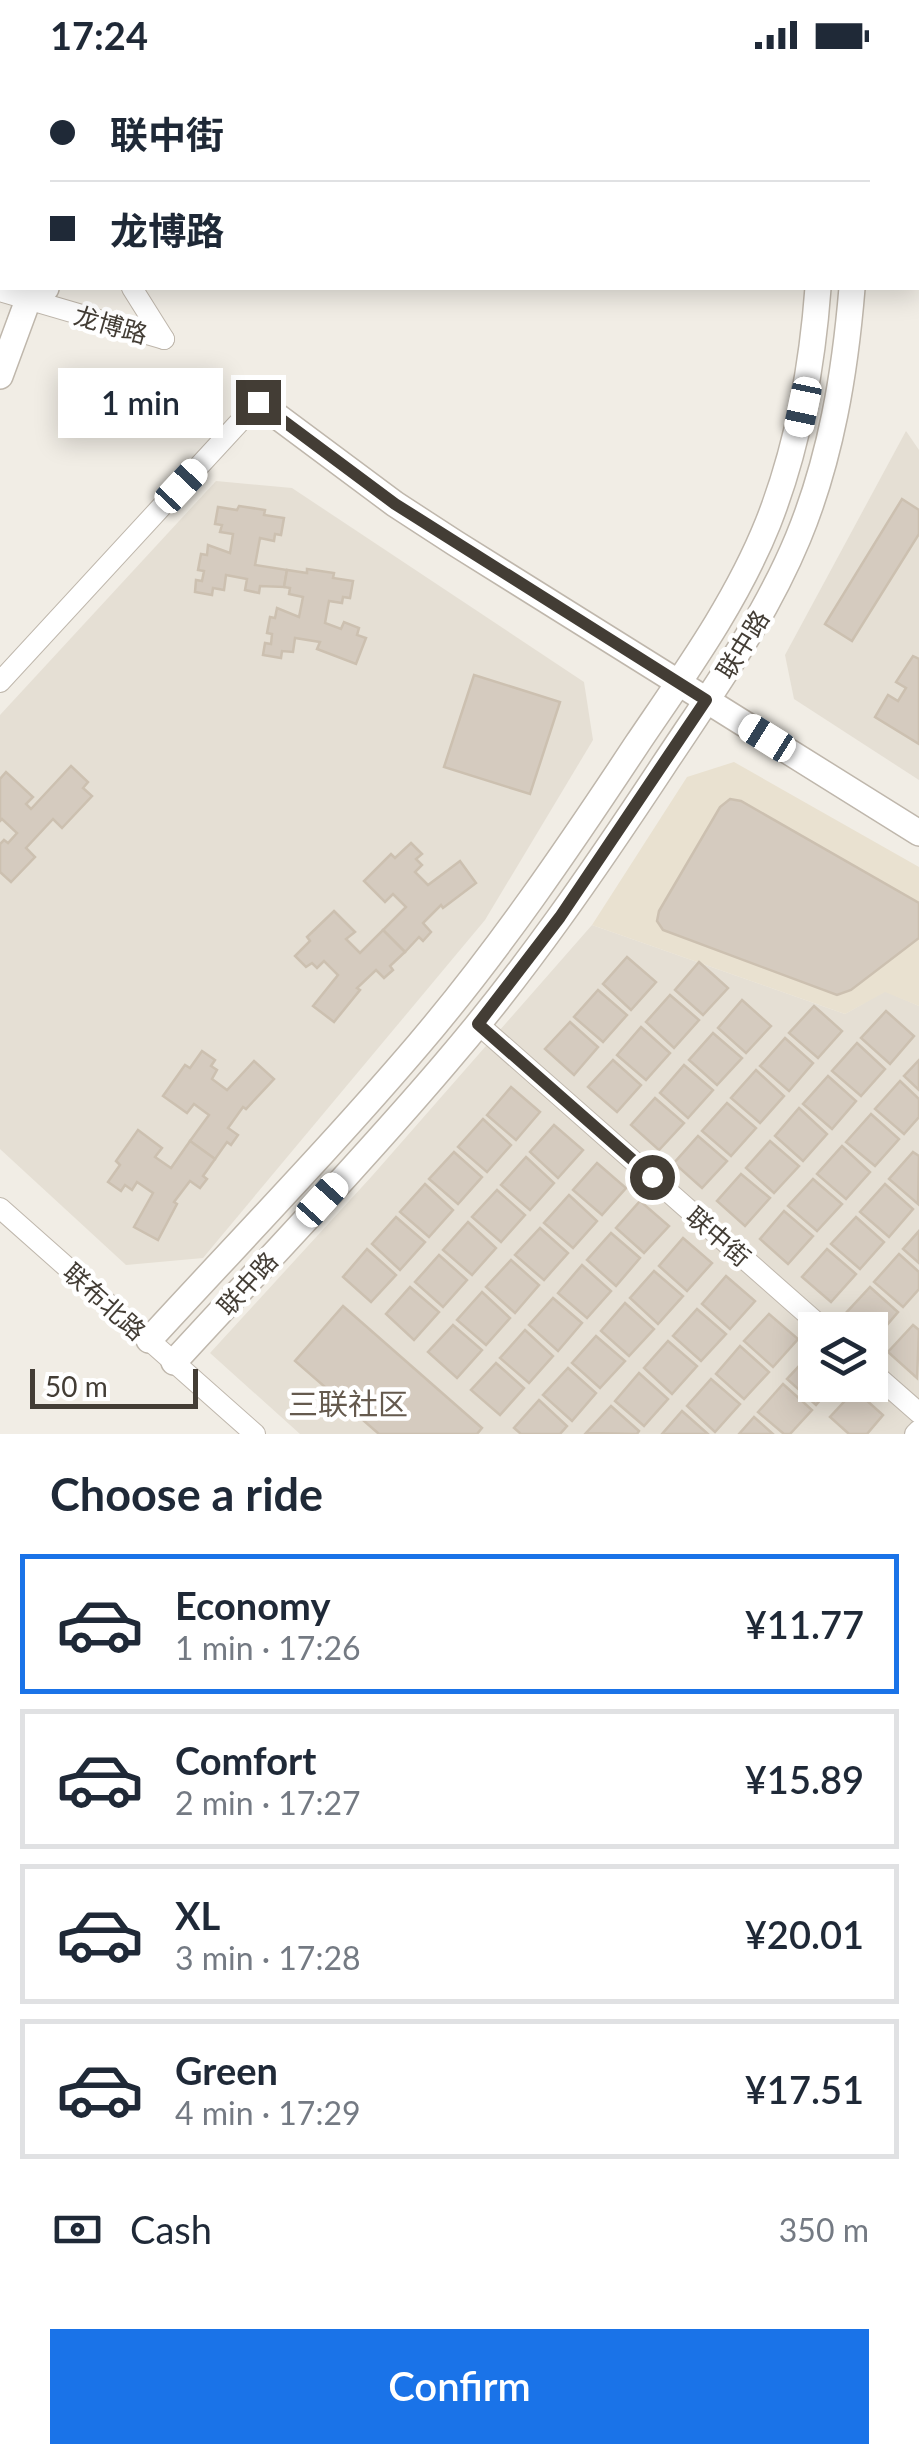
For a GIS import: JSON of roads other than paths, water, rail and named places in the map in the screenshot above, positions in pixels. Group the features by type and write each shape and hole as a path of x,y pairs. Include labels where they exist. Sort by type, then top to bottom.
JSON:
{"street":[{"name":"龙博路","path":"0,291 37,294 164,339 133,290"},
{"name":"联中路","path":"150,1340 431,1030 532,898 726,611 779,493 808,383 818,290"},
{"name":"联中路","path":"174,1362 478,1024 560,917 754,628 799,536 816,488 841,389 852,290"},
{"path":"0,376 37,294"},
{"path":"0,682 258,402 395,504 919,833"},
{"name":"联中街","path":"478,1024 805,1312"},
{"name":"联布北路","path":"0,1208 255,1434"},
{"path":"888,1386 919,1413"}],"district":[{"name":"三联社区","path":"348,1403"}]}
